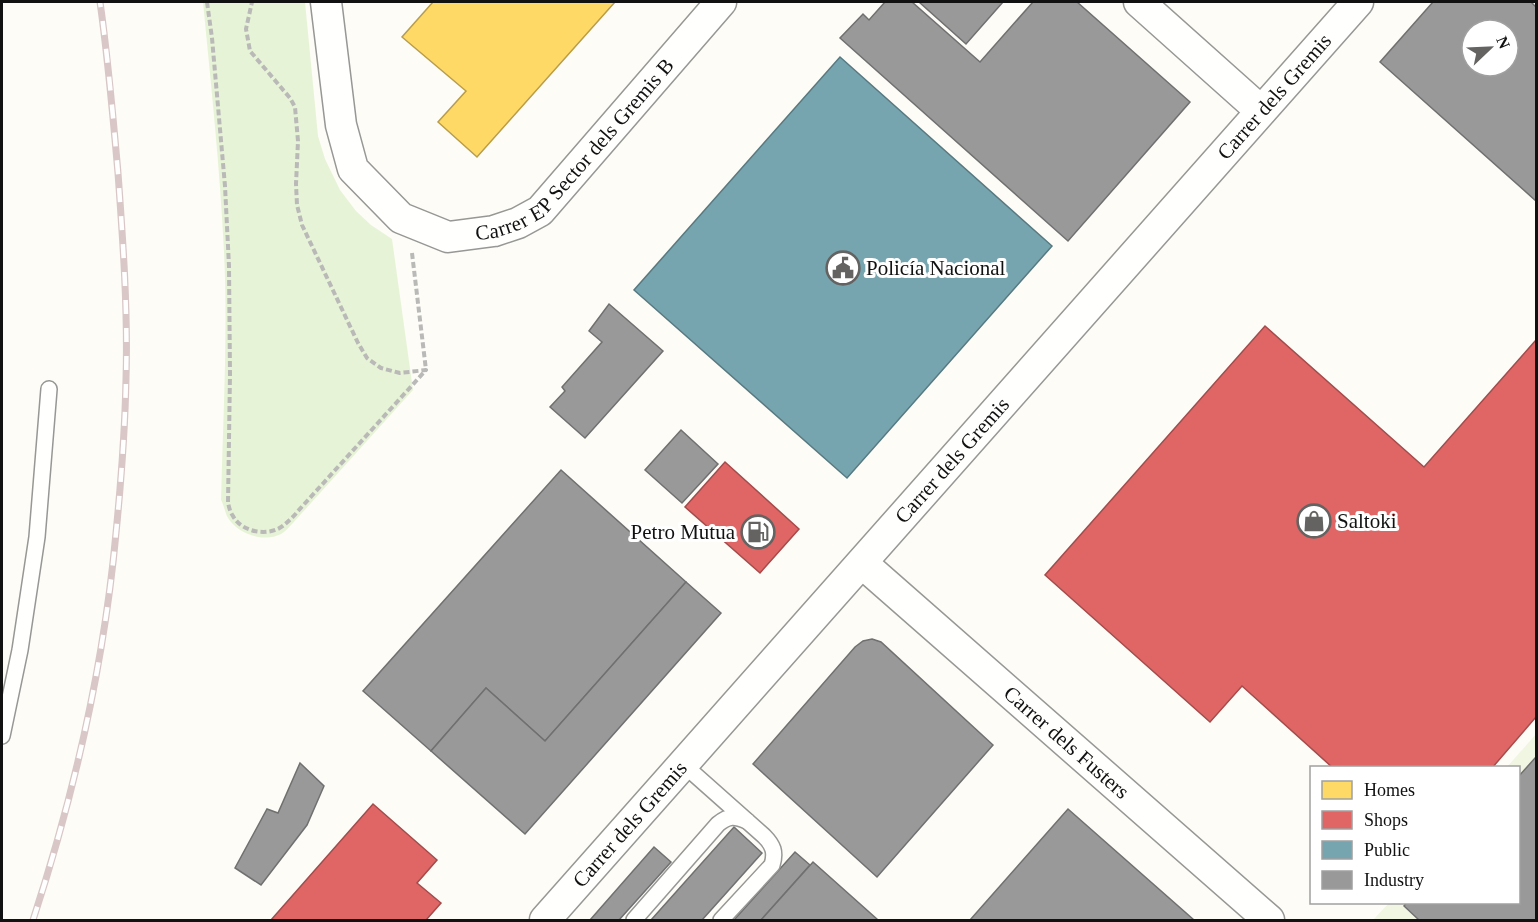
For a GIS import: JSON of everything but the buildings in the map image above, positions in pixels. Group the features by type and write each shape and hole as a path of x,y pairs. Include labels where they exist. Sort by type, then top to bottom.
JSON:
{"street":[{"name":"Carrer EP Sector dels Gremis B","path":"326,2 341,124 353,169 400,218 448,237 494,231 518,223 540,211 721,2"},
{"path":"1139,2 1261,111"},
{"name":"Carrer dels Gremis","path":"545,921 1358,2"},
{"name":"Carrer dels Fusters","path":"862,563 1269,921"}],"lane":[{"path":"2,736 20,650 37,537 49,388"},
{"path":"684,765 770,842 774,849 775,857 772,865 721,921"},
{"path":"634,921 718,824 731,816 747,821"}],"path":[{"path":"207,2 214,60 229,266 228,502 233,518 243,527 272,532 284,526 426,370 412,252"},
{"path":"252,2 246,29 250,51 295,107 298,141 297,205 302,225 333,291 358,343 368,358 381,368 400,373 426,370"}],"green space":[{"path":"203,2 305,2 318,136 325,159 340,190 356,211 371,225 392,239 413,390 287,529 281,534 267,538 238,529 228,518 221,500 225,345 224,252 218,158"},
{"path":"1536,734 1536,920 1373,920 1388,904 1520,904 1520,766 1508,766"}],"railway":[{"path":"33,920 62,825 95,680 111,582 121,475 126,379 125,276 114,130 100,2"}],"place":[{"name":"Policía Nacional","path":"843,268"},
{"name":"Saltoki","path":"1314,521"},
{"name":"Petro Mutua","path":"758,532"}]}
